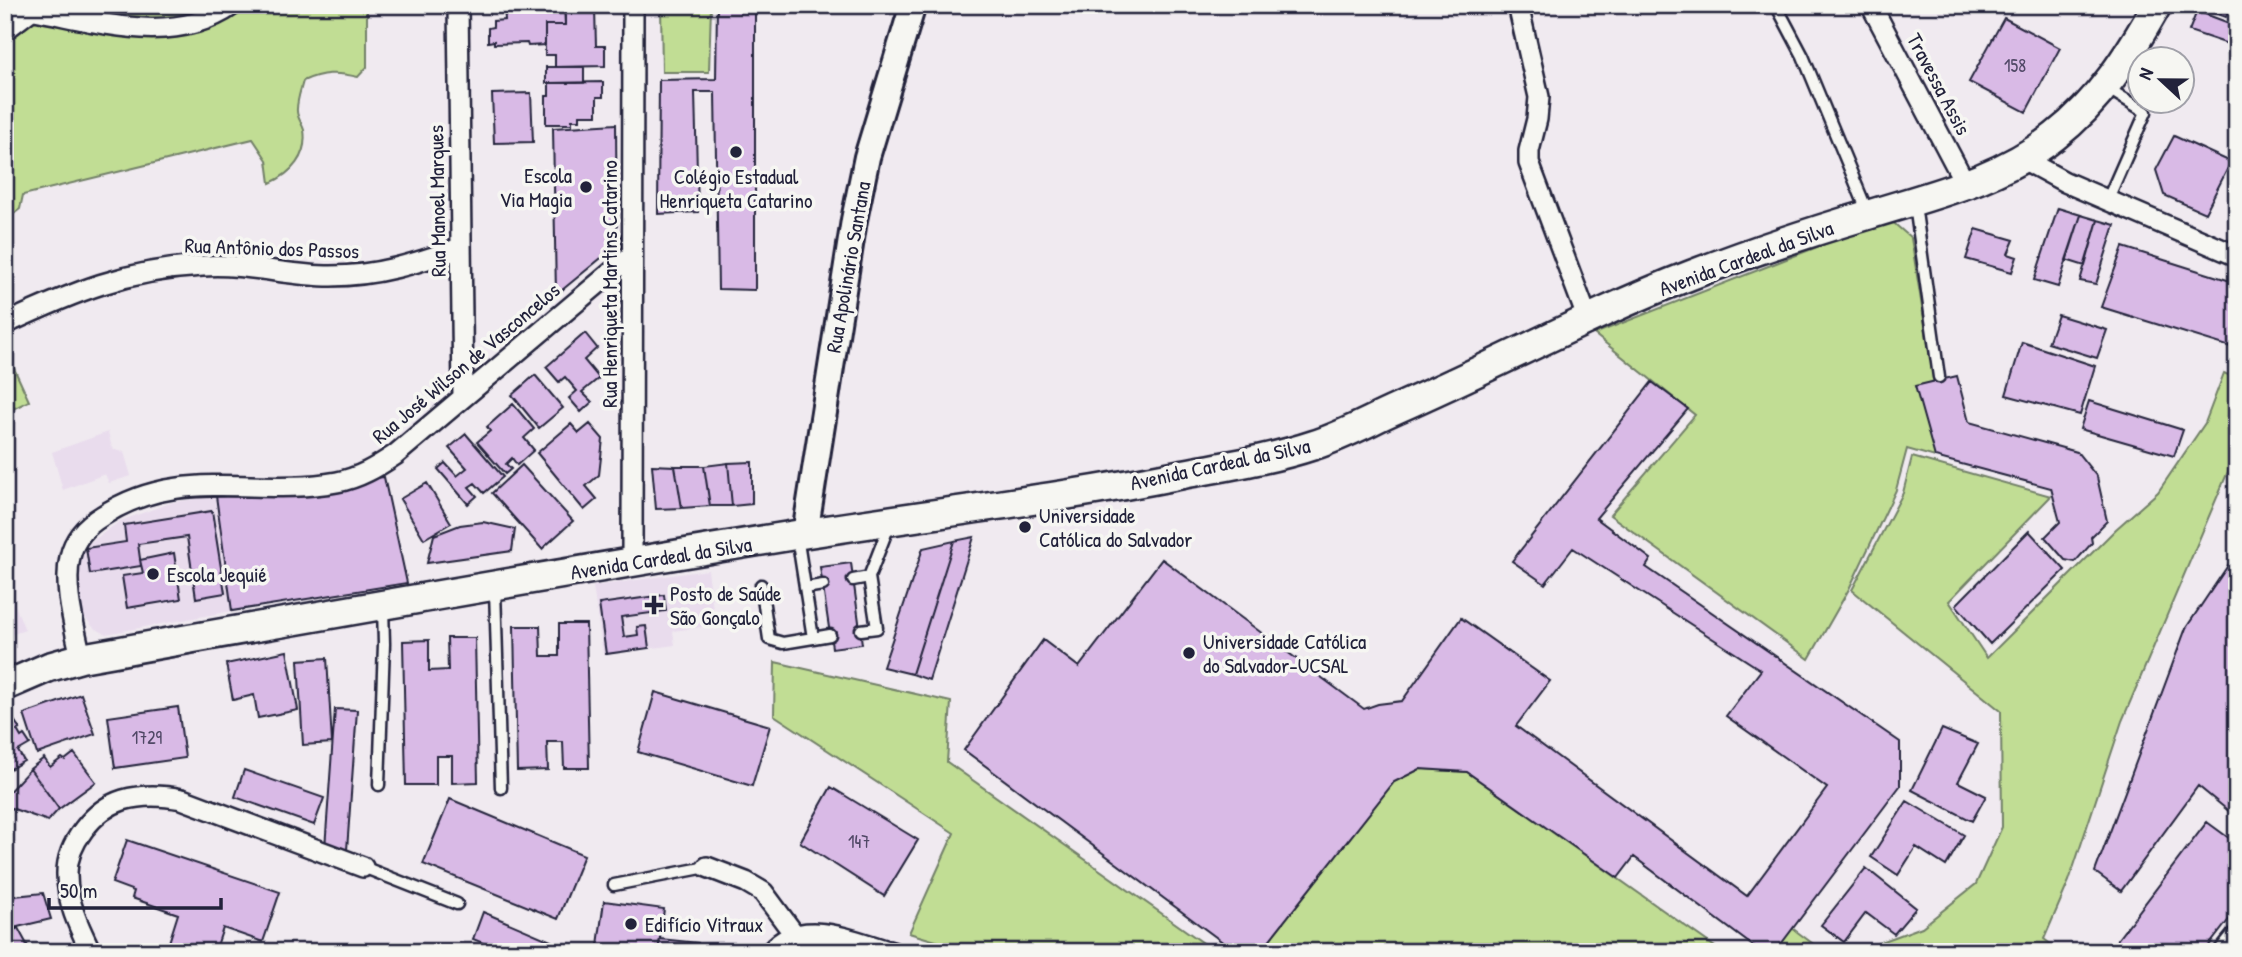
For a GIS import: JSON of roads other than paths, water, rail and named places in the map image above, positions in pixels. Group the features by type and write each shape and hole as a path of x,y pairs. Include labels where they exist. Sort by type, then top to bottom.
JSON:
{"main road":[{"name":"Avenida Cardeal da Silva","path":"5,686 49,667 81,658 801,534 1147,482 1314,445 1457,383 1692,274 1868,214 1966,185 2023,159 2054,138 2106,87 2136,43 2157,5"}],"street":[{"path":"5,30 36,8 145,30 200,23 221,14 233,5"},
{"name":"Rua Manoel Marques","path":"457,5 463,396"},
{"name":"Rua Henriqueta Martins Catarino","path":"632,562 633,5"},
{"name":"Rua Apolinário Santana","path":"801,534 867,157 913,5"},
{"path":"1518,5 1539,97 1537,119 1528,151 1529,163 1588,320"},
{"name":"Travessa Assis","path":"1871,5 1966,185"},
{"path":"2023,159 2065,182 2237,256"},
{"name":"Rua Antônio dos Passos","path":"5,324 90,287 125,276 205,266 249,266 328,276 365,275 397,269 460,248"},
{"name":"Rua José Wilson de Vasconcelos","path":"81,658 71,601 70,557 83,531 96,520 113,508 170,488 202,484 308,485 339,482 368,473 395,455 632,255"},
{"path":"91,952 76,921 66,872 78,838 103,811 120,801 139,796 160,795 182,799 363,867"},
{"path":"707,867 746,882 763,892 794,934"},
{"path":"771,952 776,945 794,934 811,932 892,952"}],"lane":[{"path":"1776,5 1803,56 1868,214"},
{"path":"2106,87 2146,112 2107,201"},
{"path":"1915,201 1939,377"},
{"path":"861,630 877,628 869,577 891,521"},
{"path":"801,534 805,587 813,638"},
{"path":"853,580 869,577"},
{"path":"761,585 769,639 783,643 830,635"},
{"path":"805,587 822,585"},
{"path":"495,586 502,788"},
{"path":"379,785 383,605"},
{"path":"363,867 457,904"},
{"path":"614,885 707,867"},
{"path":"2218,952 2237,929"}],"place":[{"name":"Colégio Estadual Henriqueta Catarino","path":"736,152"},
{"name":"Escola Via Magia","path":"586,187"},
{"name":"Universidade Católica do Salvador","path":"1025,527"},
{"name":"Escola Jequié","path":"153,574"},
{"name":"Posto de Saúde São Gonçalo","path":"654,605"},
{"name":"Universidade Católica do Salvador-UCSAL","path":"1189,653"},
{"name":"Edifício Vitraux","path":"631,924"}]}
